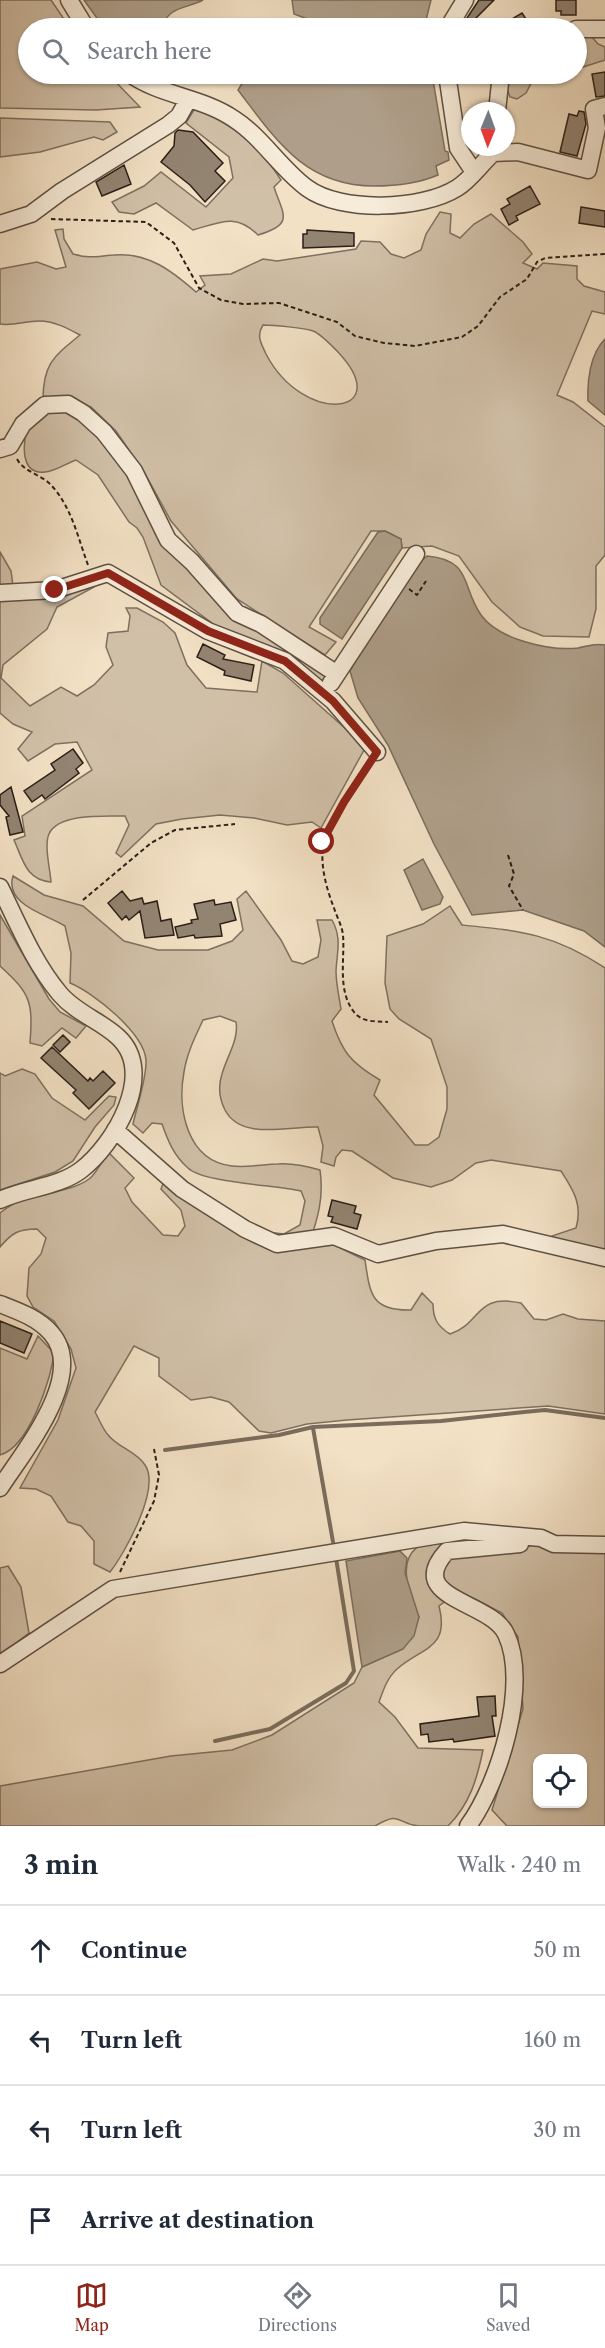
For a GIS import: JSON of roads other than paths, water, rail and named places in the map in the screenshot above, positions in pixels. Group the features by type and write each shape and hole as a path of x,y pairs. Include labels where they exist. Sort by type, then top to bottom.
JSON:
{"street":[{"path":"69,0 80,18"},
{"path":"454,18 465,0"},
{"path":"587,29 605,29"},
{"path":"149,84 188,100 210,105 235,119 306,187 321,197 382,205 428,200 459,187 488,156"},
{"path":"448,84 458,148 474,172"},
{"path":"498,102 500,84"},
{"path":"0,224 31,214 62,191 168,125 179,116 188,100"},
{"path":"515,152 588,170 597,128 594,109 605,106"},
{"path":"5,448 23,424 45,405 68,404 83,413 104,432 134,471 168,540 192,561 237,613 261,624 337,674"},
{"path":"324,693 416,554"},
{"path":"0,593 55,590 92,576 108,573 208,631 285,661 324,693 377,752"},
{"path":"0,887 43,971 66,1001 118,1037 130,1050 136,1078 123,1115 115,1130 80,1171 0,1200"},
{"path":"115,1130 182,1189 245,1229 277,1244 334,1236 378,1254 436,1241 503,1234 605,1258"},
{"path":"0,1304 40,1322 52,1334 59,1345 63,1368 50,1409 0,1488"},
{"path":"0,1664 114,1589 464,1531 541,1538 554,1544 605,1545"},
{"path":"468,1826 485,1800 515,1705 513,1653 506,1631 496,1622 440,1588 434,1578 435,1567 447,1551 524,1544 541,1538"}],"waterway":[{"path":"165,1450 279,1435 313,1427 441,1421 545,1410 605,1418"},
{"path":"313,1428 333,1542"},
{"path":"215,1741 270,1729 346,1683 354,1671 336,1558"}]}
